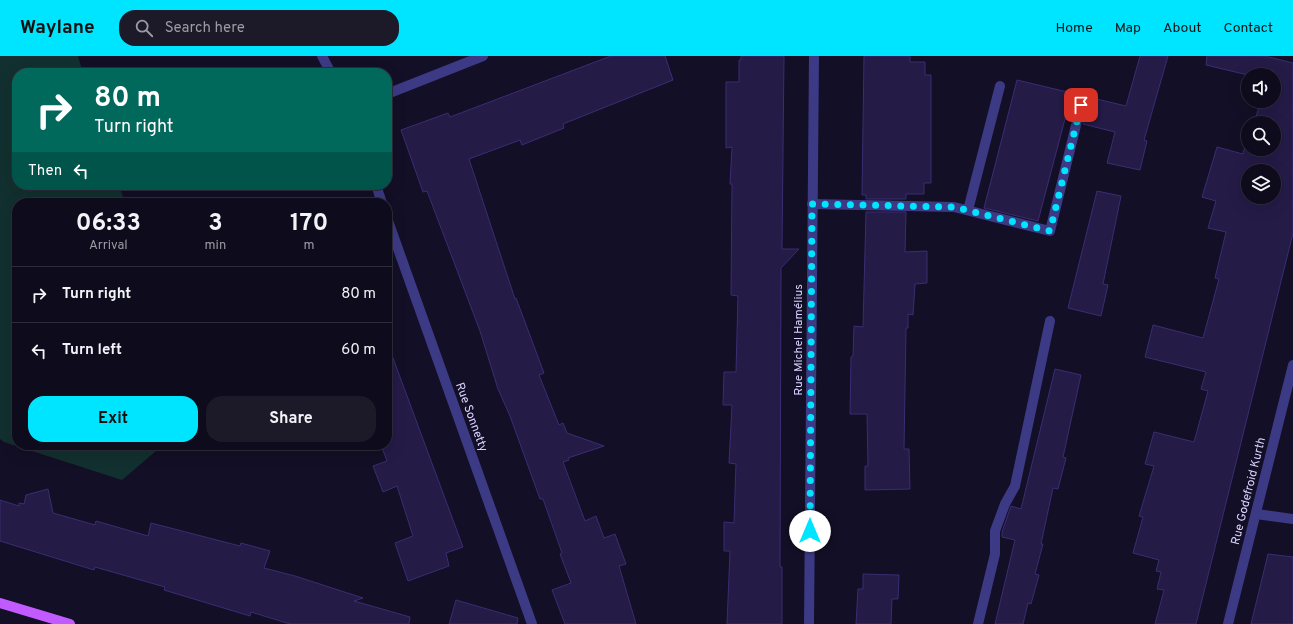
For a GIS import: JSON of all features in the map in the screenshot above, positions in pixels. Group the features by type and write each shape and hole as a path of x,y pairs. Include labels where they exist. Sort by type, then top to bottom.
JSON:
{"main road":[{"path":"0,603 70,624"}],"street":[{"path":"322,56 328,68"},
{"path":"392,92 483,56"},
{"name":"Rue Michel Hamélius","path":"809,624 814,56"},
{"path":"968,210 1000,86"},
{"path":"812,204 954,207 1050,231 1081,105"},
{"name":"Rue Sonnetty","path":"392,232 532,624"},
{"path":"978,624 995,554 995,531 1005,504 1015,486 1050,321"},
{"name":"Rue Godefroid Kurth","path":"1228,624 1293,365"},
{"path":"1256,514 1293,519"}],"green space":[{"path":"0,56 78,56 82,68 12,68 12,190 121,190 123,198 12,198 12,445 0,439"},
{"path":"29,450 157,450 122,480"}],"building":[{"path":"611,56 665,56 673,80 563,124 564,128 522,145 520,140 469,159 515,299 516,298 544,373 539,375 559,425 563,423 567,433 604,446 568,458 569,460 563,462 585,521 596,516 604,538 615,534 626,564 619,566 636,624 565,624 552,590 571,583 560,554 562,553 543,499 540,499 510,416 498,389 480,331 427,191 423,192 401,130 448,113 450,117"},
{"path":"741,56 784,56 782,249 799,249 781,268 780,567 782,567 782,624 727,624 730,551 724,551 724,522 734,523 736,464 729,463 732,405 723,405 724,372 736,372 738,296 731,295 732,184 730,184 732,147 726,148 726,82 739,82 739,60 741,60"},
{"path":"864,56 910,56 910,62 925,62 925,75 931,75 931,183 924,183 924,194 906,194 906,199 866,199 866,195 862,195"},
{"path":"1140,56 1168,56 1144,140 1147,141 1140,170 1107,163 1115,132 1083,124 1087,104 1085,100 1080,99 1075,103 1070,121 1065,119 1038,221 984,208 1017,80 1126,106"},
{"path":"1207,56 1265,56 1293,63 1293,233 1196,624 1155,624 1164,590 1157,589 1161,572 1156,571 1159,560 1133,553 1143,517 1139,516 1154,466 1145,464 1154,432 1194,442 1208,391 1201,389 1206,372 1145,357 1153,325 1203,338 1219,279 1215,278 1226,232 1208,228 1216,201 1202,197 1217,147 1241,153 1241,156 1281,156 1281,116 1256,116 1259,108 1281,108 1281,68 1241,68 1241,73 1206,65"},
{"path":"1097,191 1121,196 1103,284 1108,285 1101,316 1068,308"},
{"path":"866,212 906,212 905,252 927,251 927,283 915,284 913,315 908,314 908,328 906,328 904,449 909,449 910,489 865,490 865,466 868,466 867,414 850,414 851,357 853,356 854,326 863,327"},
{"path":"392,355 463,547 446,553 449,566 408,581 395,543 413,536 397,486 383,492 373,466 387,461 383,450 392,450"},
{"path":"1055,369 1081,375 1063,457 1066,458 1058,489 1053,488 1041,544 1043,544 1035,574 1039,575 1031,604 1028,603 1023,624 995,624 1015,540 1002,537 1002,532 1011,506 1021,509"},
{"path":"48,489 53,513 95,525 96,521 148,536 151,523 240,546 241,543 270,551 264,568 295,576 363,598 354,601 410,617 409,624 290,624 251,612 250,616 164,590 165,587 95,567 94,570 0,541 0,500 19,506 19,503 24,504 26,495"},
{"path":"1268,554 1293,557 1293,624 1251,624"},
{"path":"863,574 899,575 898,599 892,599 891,624 856,624 858,589 863,589"},
{"path":"456,600 518,618 517,624 449,624"}],"route":[{"path":"810,531 812,204 954,207 1050,231 1081,105"}]}
